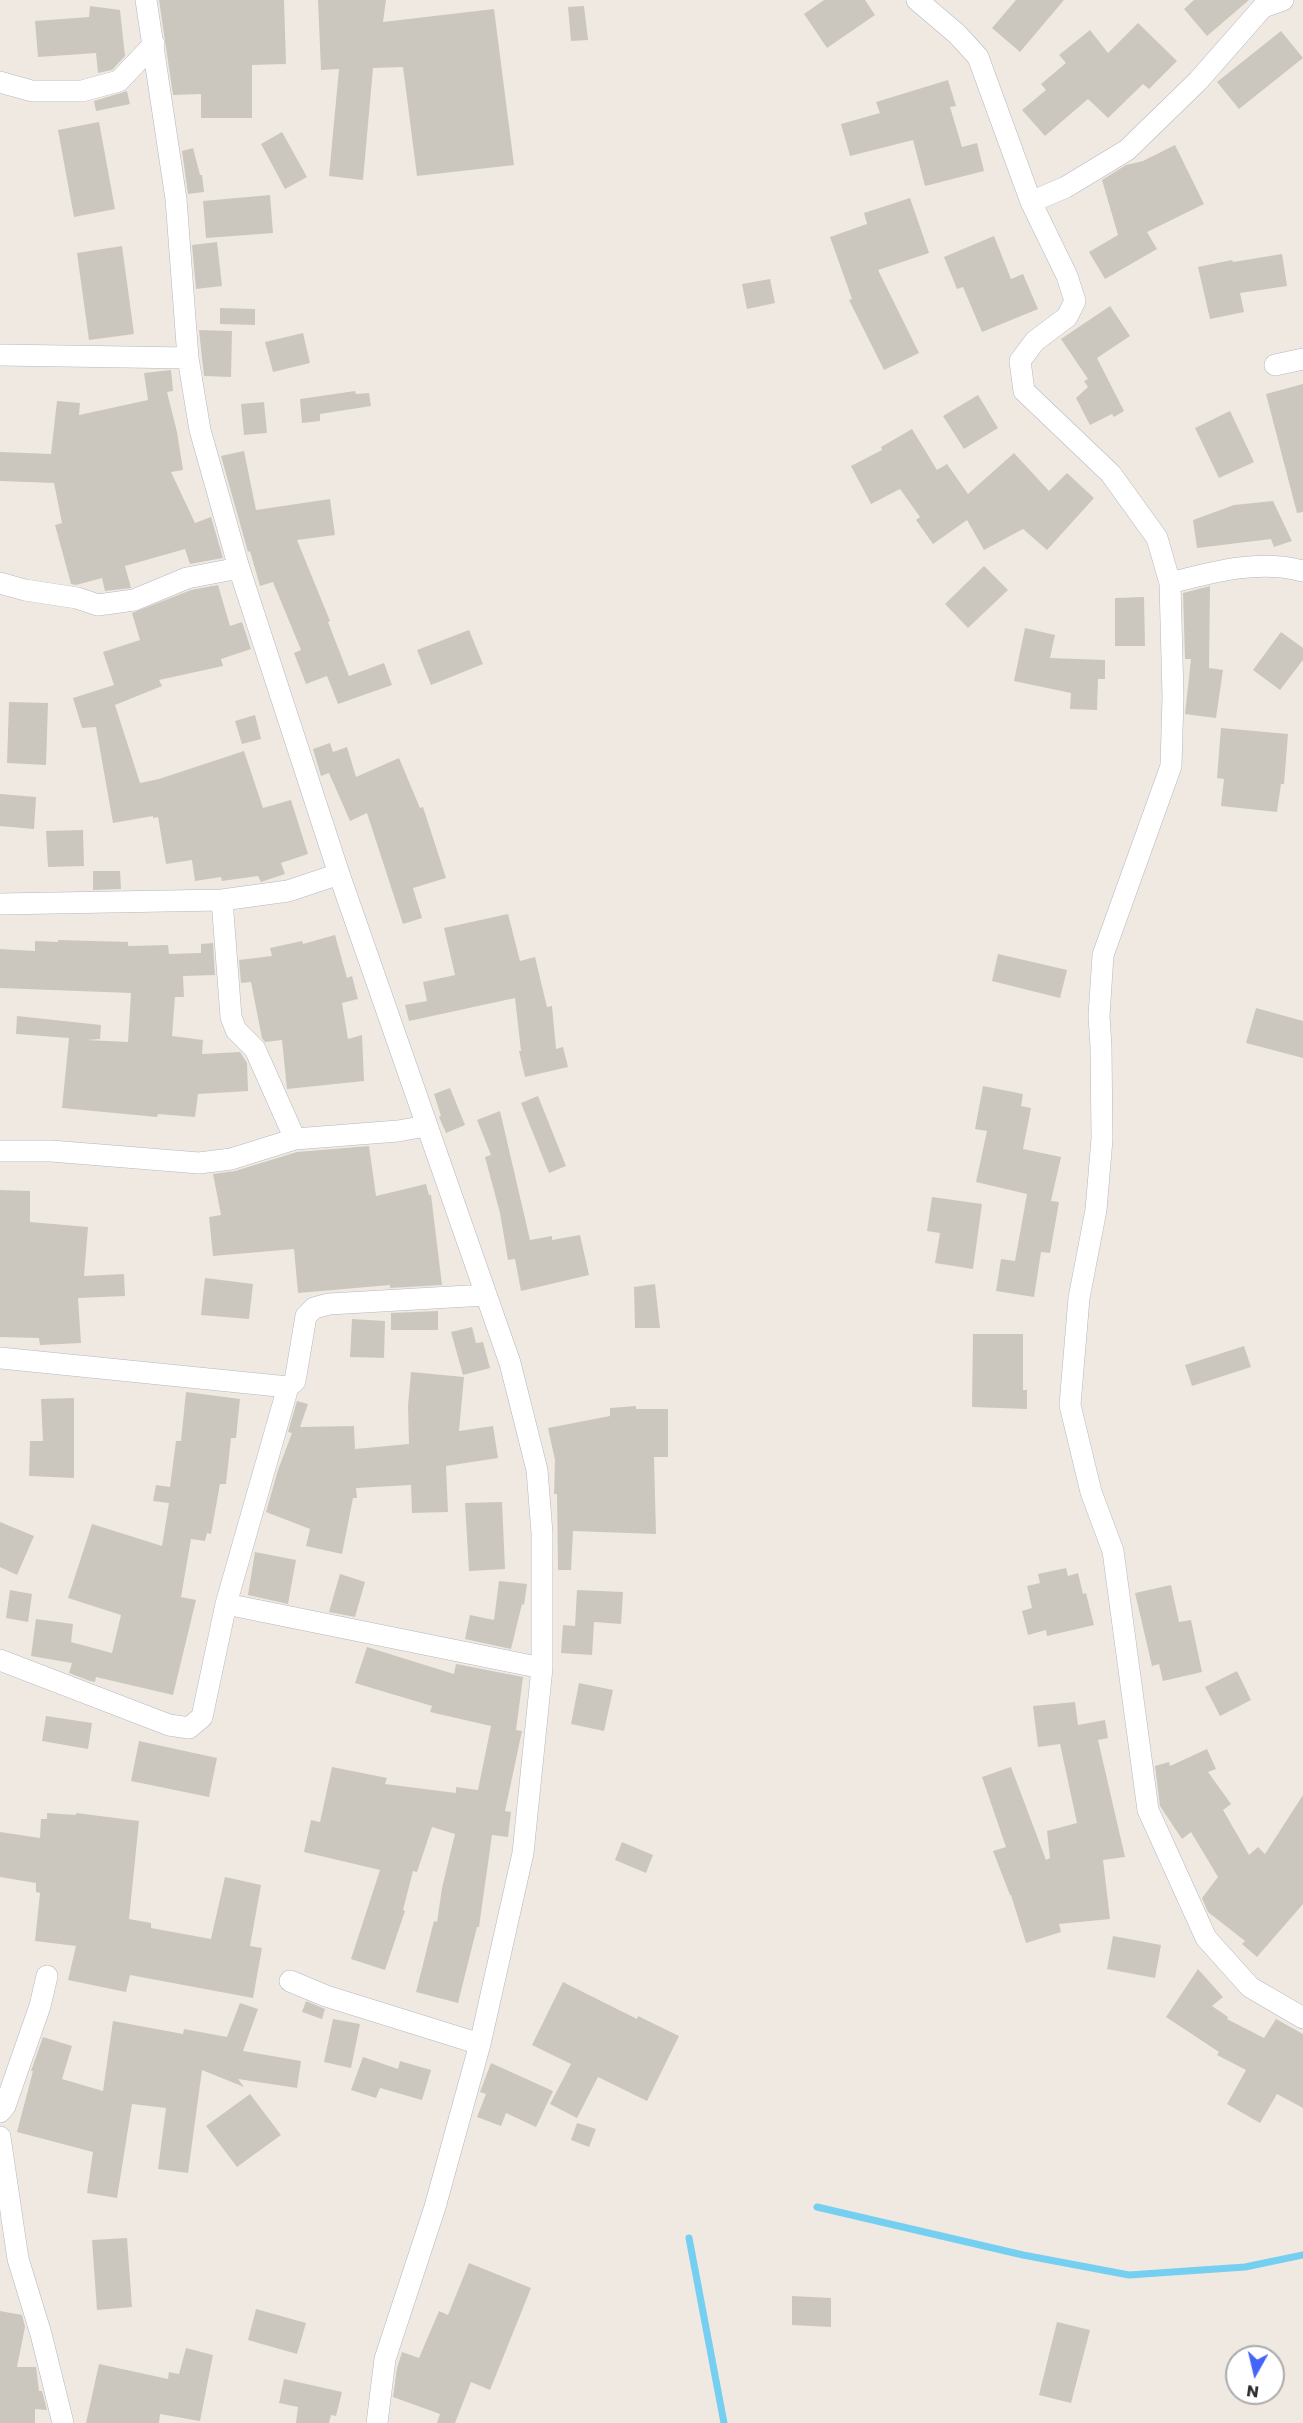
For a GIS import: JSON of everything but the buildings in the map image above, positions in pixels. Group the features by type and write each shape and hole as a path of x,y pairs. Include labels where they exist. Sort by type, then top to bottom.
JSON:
{"street":[{"path":"146,0 176,199 188,358 201,430 239,568 339,874 510,1363 537,1470 542,1533 542,1668 523,1853 480,2044 435,2207 385,2358 377,2423"},
{"path":"917,0 957,34 978,57 1031,202 1067,276 1075,301 1066,317 1035,341 1020,361 1024,391 1111,474 1157,538 1170,583 1173,697 1171,766 1103,955 1099,1016 1102,1139 1096,1210 1079,1298 1070,1405 1091,1492 1113,1551 1149,1810 1206,1938 1250,1987 1303,2018"},
{"path":"1031,202 1066,187 1127,150 1198,81 1263,7 1283,0"},
{"path":"0,82 32,91 81,92 119,81 154,44"},
{"path":"0,355 188,358"},
{"path":"1275,365 1303,359"},
{"path":"1170,583 1223,569 1282,565 1303,571"},
{"path":"0,583 25,590 77,598 98,605 134,600 187,578 239,568"},
{"path":"0,904 222,900 288,891 339,874"},
{"path":"222,900 231,1017 236,1030 255,1049 295,1139"},
{"path":"0,1151 51,1151 200,1163 231,1159 295,1139 398,1131 426,1126"},
{"path":"0,1660 170,1725 189,1728 202,1716 226,1604 288,1387 295,1381 306,1316 314,1308 329,1304 486,1295"},
{"path":"0,1358 288,1387"},
{"path":"226,1604 542,1668"},
{"path":"0,2112 5,2106 40,2006 47,1976"},
{"path":"290,1981 326,1996 480,2044"},
{"path":"0,2137 18,2259 41,2334 63,2423"}],"waterway":[{"path":"817,2207 1023,2255 1129,2275 1245,2267 1303,2255"},
{"path":"689,2238 724,2423"}]}
